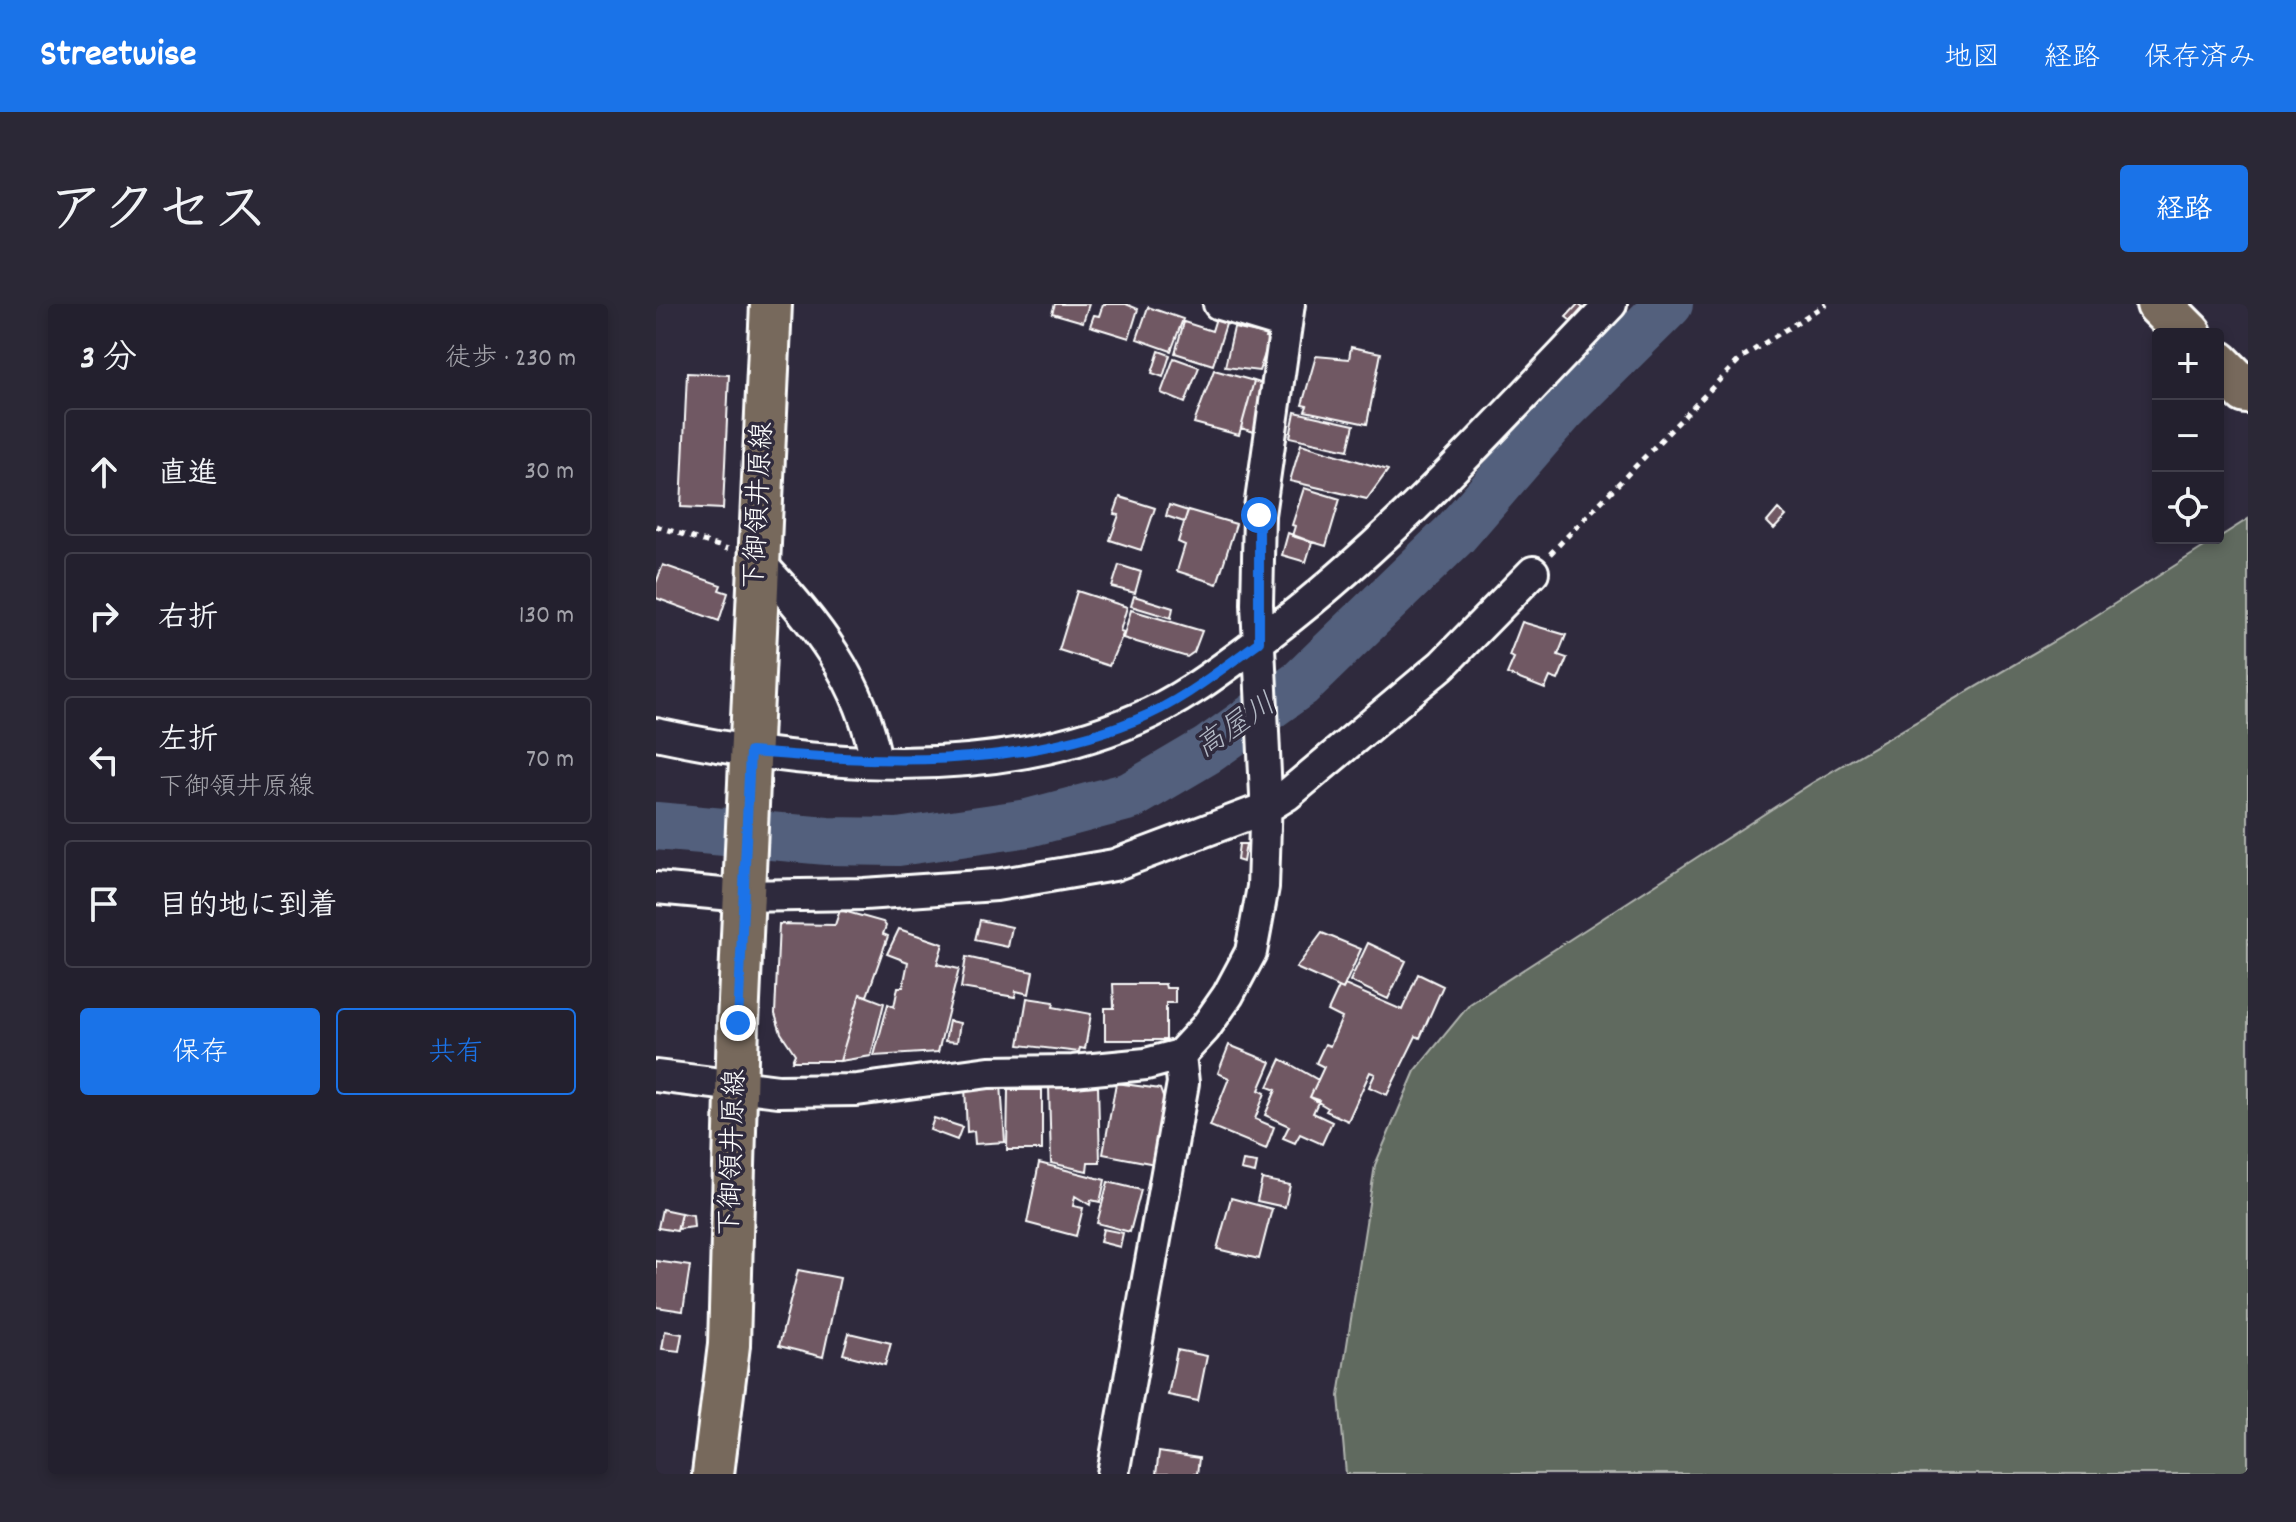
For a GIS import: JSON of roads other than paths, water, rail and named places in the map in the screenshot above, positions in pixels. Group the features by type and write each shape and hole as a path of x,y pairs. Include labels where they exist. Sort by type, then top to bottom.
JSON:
{"highway":[{"path":"2159,304 2183,328"}],"main road":[{"name":"下御領井原線","path":"713,1474 729,1345 758,561 771,304"}],"street":[{"path":"656,1076 737,1087 857,1090 912,1079 989,1072 1073,1071 1146,1064 1180,1055 1205,1028 1228,995 1251,952 1263,887 1266,802 1259,515 1287,314 1219,304"},
{"path":"656,734 750,760 876,762 986,757 1086,737 1138,719 1194,690 1260,648 1310,605 1426,497 1611,304"},
{"path":"758,561 821,633 853,685 871,729 876,762"},
{"path":"656,888 879,893 996,885 1114,865 1287,795 1442,665 1533,572"},
{"path":"1113,1474 1183,1083 1180,1055"}],"waterway":[{"name":"高屋川","path":"656,826 827,841 898,842 1028,823 1130,796 1208,750 1300,684 1454,535 1561,411 1669,304"}]}
